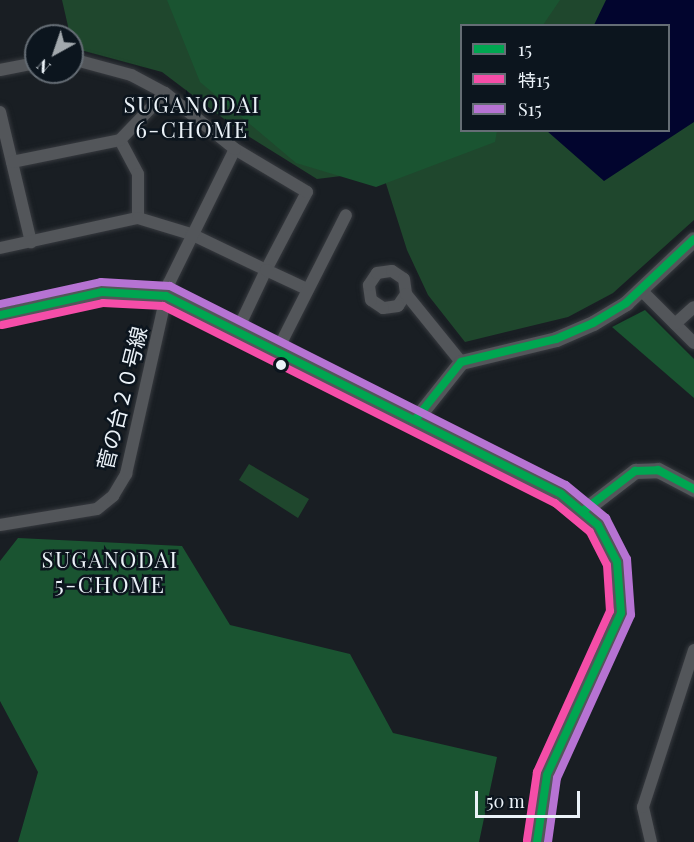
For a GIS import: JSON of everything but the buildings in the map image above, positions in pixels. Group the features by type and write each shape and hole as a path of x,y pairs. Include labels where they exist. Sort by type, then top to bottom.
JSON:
{"street":[{"path":"84,61 131,75 165,93 235,149 307,192 238,329"},
{"path":"0,70 24,65"},
{"path":"12,162 120,140 165,93"},
{"path":"0,112 31,242"},
{"path":"120,140 138,174 138,218"},
{"name":"菅の台２０号線","path":"0,525 97,509 113,496 126,474 166,296 191,234 235,149"},
{"path":"278,350 346,215"},
{"path":"0,248 138,218 191,234 307,289"},
{"path":"416,420 461,362 556,339 593,323 641,290 694,239"},
{"path":"641,290 694,343"},
{"path":"0,315 102,292 166,296 238,329 416,420 584,511 605,535 617,562 621,613 547,775 537,842"},
{"path":"406,294 461,362"},
{"path":"675,324 694,307"},
{"path":"584,511 635,471 658,470 694,489"},
{"path":"651,842 643,807 694,650"}],"green space":[{"path":"62,0 694,0 694,220 613,293 568,317 465,342 428,295 407,250 382,171 317,179 240,131 162,72 84,51 84,24 68,24"},
{"path":"167,0 560,0 544,24 460,24 460,132 497,132 495,142 376,187 296,163 200,82"},
{"path":"645,310 694,359 694,398 612,327"},
{"path":"249,464 309,499 298,518 239,480"},
{"path":"18,538 182,546 230,625 350,654 393,733 497,757 479,842 18,842 38,772 0,701 0,561"}],"water":[{"path":"606,0 694,0 694,122 604,181 548,132 670,132 670,24 594,24"}],"transit line":[{"name":"15","path":"415,420 461,362 556,339 593,323 626,303 694,239"},
{"name":"S15","path":"0,304 101,282 170,286 566,485 606,518 627,559 631,615 557,778 548,842"},
{"name":"15","path":"0,315 102,292 166,296 561,494 598,525 617,562 621,613 547,775 537,842"},
{"name":"特15","path":"2,325 103,303 163,306 555,503 590,532 607,565 610,611 537,772 527,840"},
{"name":"15","path":"583,511 635,471 658,470 694,489"}],"district":[{"name":"SUGANODAI 6-CHOME","path":"192,116"},
{"name":"SUGANODAI 5-CHOME","path":"110,572"}]}
